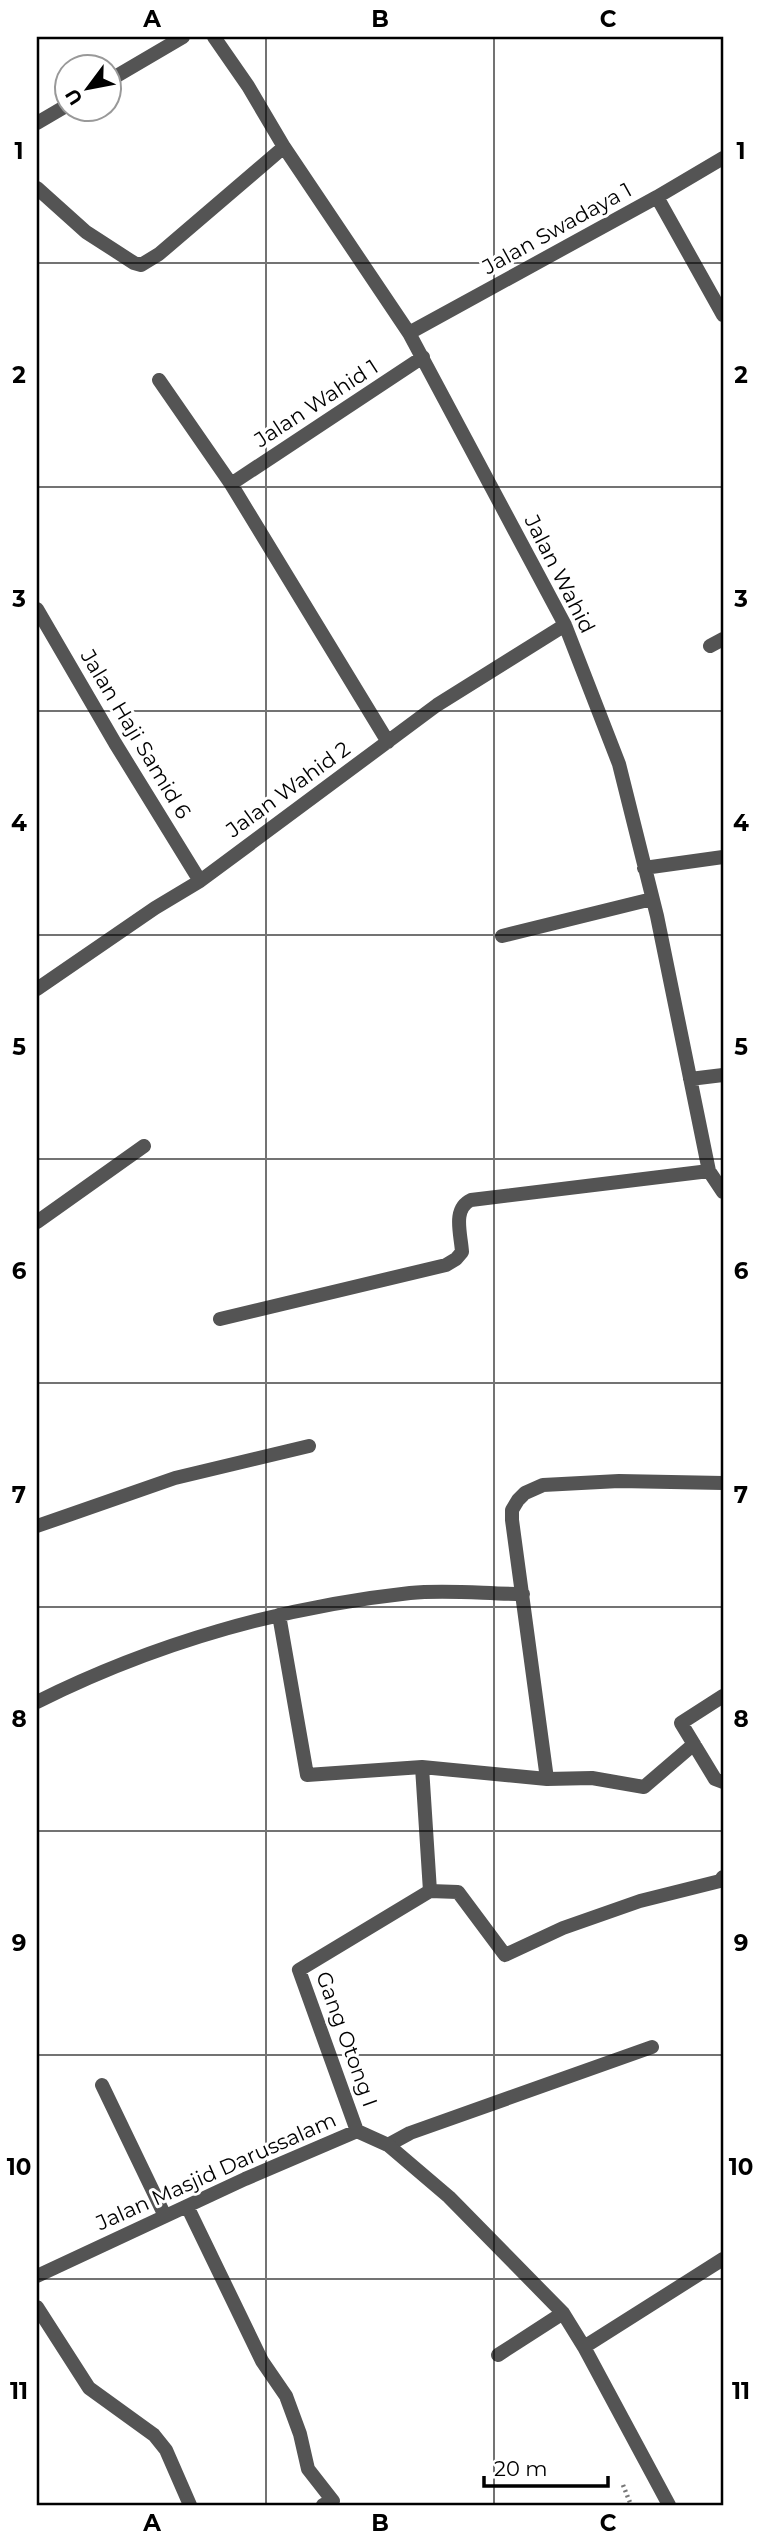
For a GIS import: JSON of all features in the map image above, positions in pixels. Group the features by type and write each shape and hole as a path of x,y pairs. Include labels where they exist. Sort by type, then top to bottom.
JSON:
{"street":[{"path":"122,73 183,37"},
{"name":"Jalan Wahid","path":"214,37 409,333 565,625 619,764 652,899 709,1171 723,1192"},
{"path":"37,188 86,232 141,265 159,254 284,147"},
{"name":"Jalan Swadaya 1","path":"409,333 723,158"},
{"path":"657,197 723,315"},
{"name":"Jalan Wahid 1","path":"231,484 423,357"},
{"path":"159,380 231,484 388,742"},
{"name":"Jalan Haji Samid 6","path":"37,608 115,743 200,881"},
{"name":"Jalan Wahid 2","path":"37,989 155,908 200,881 438,705 565,625"},
{"path":"644,867 723,857"},
{"path":"502,936 652,899"},
{"path":"690,1079 723,1075"},
{"path":"37,1222 144,1146"},
{"path":"220,1319 446,1265 462,1252 459,1212 464,1203 471,1200 709,1171"},
{"path":"37,1526 175,1478 309,1446"},
{"path":"547,1779 512,1510 525,1493 543,1485 619,1481 723,1483"},
{"path":"37,1702 86,1677 178,1644 279,1615 412,1593 523,1594"},
{"path":"279,1615 307,1775 422,1767 547,1779 592,1778 643,1787 694,1744"},
{"path":"723,1696 681,1723 715,1779 723,1782"},
{"path":"422,1767 430,1891 458,1892 505,1955 563,1928 640,1901 720,1881 723,1877"},
{"name":"Gang Otong I","path":"357,2131 299,1970 430,1891"},
{"path":"388,2145 410,2133 652,2048"},
{"path":"102,2085 165,2216"},
{"name":"Jalan Masjid Darussalam","path":"37,2276 357,2131 388,2145 449,2197 563,2314 584,2347 669,2505"},
{"path":"187,2206 262,2361 286,2396 300,2434 308,2469 333,2501 323,2505"},
{"path":"584,2347 723,2259"},
{"path":"37,2307 89,2388 154,2435 166,2450 190,2505"},
{"path":"498,2355 563,2314"}]}
